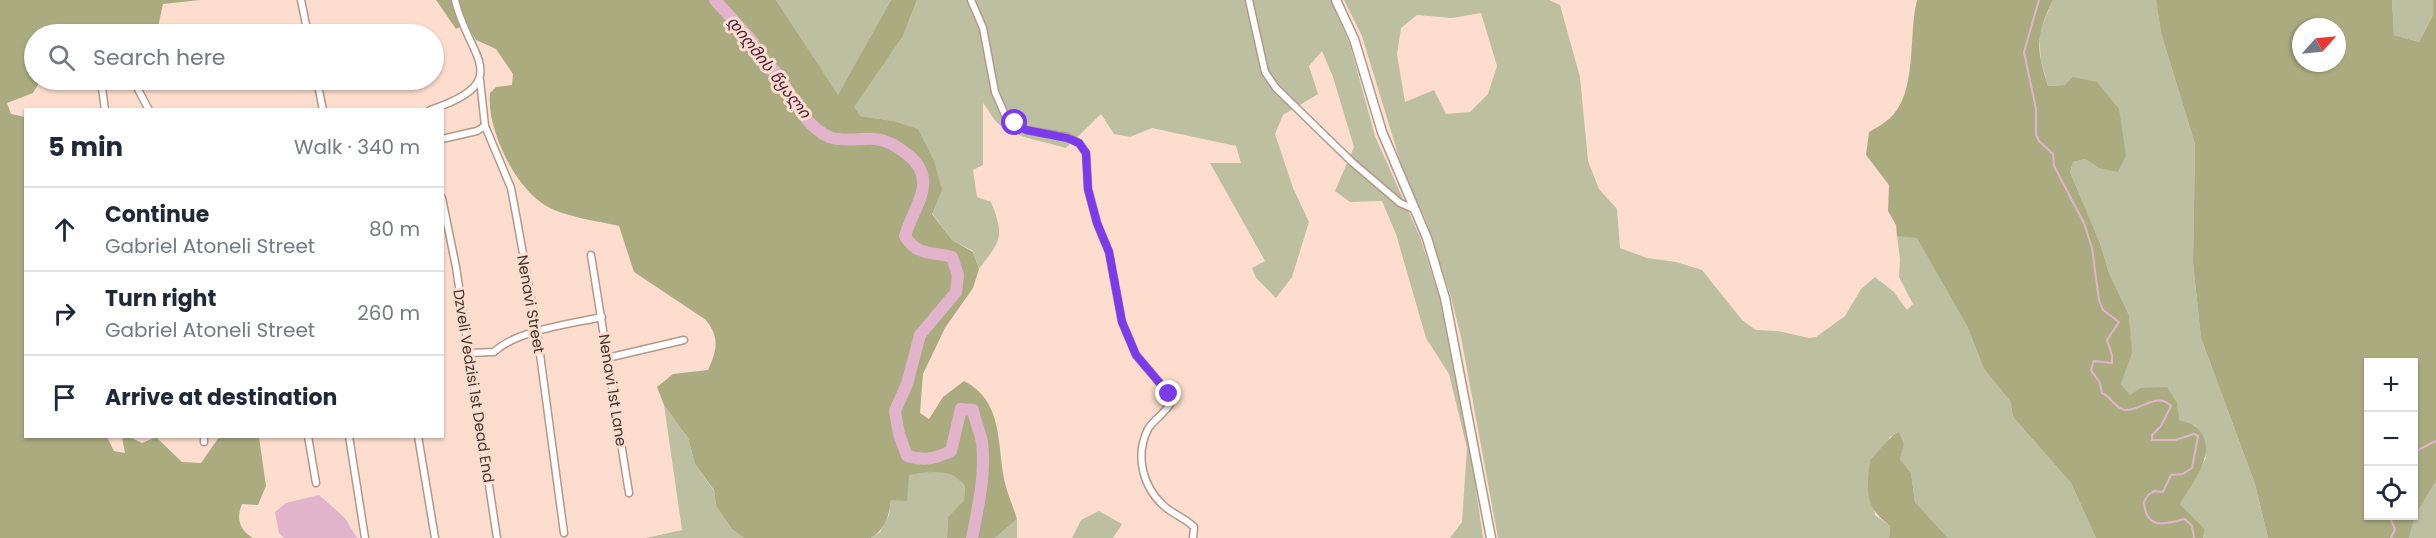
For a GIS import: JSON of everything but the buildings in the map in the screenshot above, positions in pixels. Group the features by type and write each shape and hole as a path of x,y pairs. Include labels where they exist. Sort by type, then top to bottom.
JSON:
{"street":[{"path":"301,0 306,24"},
{"name":"Nenavi Street","path":"455,0 459,18 481,63 480,80 484,126 510,188 537,332 564,533"},
{"path":"971,0 984,28 995,92 1005,115 1026,130 1067,138 1079,143 1086,153 1088,189 1097,223 1111,259 1122,322 1136,355 1169,394 1172,401 1161,417 1150,425 1143,441 1140,460 1142,468 1152,490 1163,505 1194,527 1193,538"},
{"path":"1249,0 1265,72 1276,88 1352,162 1400,203 1414,209"},
{"path":"1336,0 1354,39 1382,132 1427,238 1445,298 1491,538"},
{"path":"435,108 455,99 480,80"},
{"path":"102,90 105,108"},
{"path":"138,90 147,108"},
{"path":"319,90 322,108"},
{"path":"444,139 477,131 484,126"},
{"name":"Dzveli Vedzisi 1st Dead End","path":"444,208 456,267 497,538"},
{"path":"591,255 602,317"},
{"name":"Nenavi 1st Lane","path":"469,353 494,352 501,346 537,332 602,317 629,493"},
{"path":"607,358 684,340"},
{"path":"308,438 316,483"},
{"path":"349,438 365,538"},
{"path":"418,438 435,538"}],"green space":[{"path":"0,0 200,0 163,4 159,24 24,24 24,90 35,90 33,93 7,103 11,114 24,117 24,438 108,438 114,451 125,453 122,438 132,438 142,443 157,438 182,462 201,463 218,438 259,438 266,486 258,505 242,504 239,514 242,527 253,538 0,538"},
{"path":"436,0 776,0 838,95 891,0 917,0 903,36 854,107 860,116 893,121 918,129 934,161 942,190 932,214 952,240 973,252 979,269 973,288 945,328 923,374 920,413 929,419 943,397 964,381 977,389 992,411 996,424 1004,479 1017,519 995,538 947,538 948,517 964,500 965,486 946,473 932,472 909,475 907,501 891,500 886,522 871,538 744,538 732,529 716,506 714,490 695,464 688,438 664,405 657,387 673,374 708,370 716,344 710,326 706,320 634,272 619,226 555,210 524,187 498,140 490,107 490,93 496,87 512,85 513,74 496,49 476,40 466,24 456,29"},
{"path":"776,0 891,0 838,96"},
{"path":"917,0 1331,0 1350,45 1375,136 1420,237 1440,299 1473,468 1483,538 1450,538 1462,522 1467,448 1449,374 1426,338 1396,234 1382,201 1350,202 1335,191 1354,147 1333,77 1322,51 1309,66 1318,94 1283,115 1275,134 1293,188 1309,222 1292,277 1276,298 1256,278 1252,268 1265,261 1210,163 1241,163 1236,146 1152,128 1130,137 1114,134 1101,114 1066,148 1022,136 1006,129 995,120 983,103 983,165 973,170 977,197 991,202 999,231 996,244 979,269 973,251 952,240 932,213 893,121 859,116 853,107 903,36"},
{"path":"1344,0 1549,0 1560,5 1580,77 1588,161 1599,189 1617,209 1620,248 1647,258 1676,262 1702,270 1742,320 1756,330 1778,331 1809,338 1816,337 1845,316 1861,289 1875,277 1894,292 1907,310 1913,304 1899,277 1900,259 1897,236 1917,237 1967,326 1984,369 2010,401 2013,417 2071,483 2096,538 1948,538 1915,502 1911,473 1900,459 1904,445 1891,436 1870,460 1875,515 1890,526 1889,538 1498,538 1461,337 1451,297 1425,218 1405,177 1362,36","holes":["1481,13 1497,66 1488,94 1470,112 1446,114 1434,90 1405,102 1397,54 1401,28 1417,15 1452,18"]},
{"path":"1917,0 2053,0 2043,23 2039,42 2041,62 2048,86 2065,85 2073,77 2097,82 2119,109 2126,155 2118,172 2099,168 2085,159 2073,162 2070,172 2100,243 2109,273 2129,315 2132,353 2121,384 2130,395 2141,388 2167,387 2177,403 2179,420 2194,426 2203,436 2206,445 2202,466 2180,504 2205,529 2203,538 2096,538 2071,483 2013,417 2010,401 1984,369 1967,326 1917,238 1897,236 1896,225 1888,211 1889,185 1866,155 1869,132 1889,119 1898,108 1904,95"},
{"path":"2053,0 2156,0 2161,33 2195,144 2193,263 2201,338 2255,484 2268,538 2203,538 2205,529 2180,504 2206,458 2196,426 2178,420 2177,403 2130,395 2121,384 2131,353 2129,315 2109,273 2100,243 2070,172 2073,162 2085,159 2099,168 2065,85 2048,86 2041,61 2039,32"},
{"path":"2156,0 2392,0 2394,35 2419,42 2433,15 2433,0 2436,0 2436,481 2418,511 2418,358 2364,358 2364,520 2414,520 2409,538 2268,538 2255,484 2201,338 2193,263 2195,144 2161,33"},
{"path":"2392,0 2433,0 2433,15 2419,42 2394,35"},
{"path":"664,405 688,438 695,464 714,491 716,506 732,529 744,538 646,538 682,530"},
{"path":"1899,432 1904,445 1900,459 1911,473 1915,502 1948,538 1889,538 1890,526 1871,504 1868,489 1870,460 1887,441"},
{"path":"941,470 959,479 965,486 964,500 948,517 947,538 871,538 880,532 889,515 891,500 908,475"},
{"path":"2436,481 2436,538 2409,538 2414,520 2418,520 2418,511"},
{"path":"1099,511 1122,524 1113,538 1072,538 1081,520"},
{"path":"1017,519 1017,538 995,538"}],"shaded area":[{"path":"319,495 345,518 357,538 284,538 279,533 275,512 286,503"}],"waterway":[{"name":"დიღმის წყალი","path":"715,0 753,42 757,56 768,68 774,70 804,116 819,131 829,137 845,140 874,139 887,142 907,154 922,173 922,193 905,236 920,250 952,257 958,275 956,292 920,335 907,384 895,411 899,434 907,456 924,459 951,451 961,409 973,410 982,442 983,466 972,538"},
{"path":"2039,0 2024,52 2036,109 2036,135 2053,154 2054,166 2084,223 2092,248 2099,300 2103,310 2119,322 2107,340 2112,363 2094,361 2091,370 2100,383 2102,393 2121,409 2131,409 2160,400 2171,406 2161,426 2152,435 2152,440 2175,440 2194,434 2198,436 2192,468 2183,474 2171,475 2163,492 2154,491 2144,502 2146,512 2153,522 2165,523 2185,519 2192,526 2194,538"},
{"path":"2418,450 2436,441"},
{"path":"2391,520 2395,529 2391,538"}],"route":[{"path":"1015,123 1026,130 1067,138 1079,143 1086,153 1089,173 1088,189 1097,223 1105,239 1113,267 1113,279 1122,322 1136,355 1169,394"}]}
